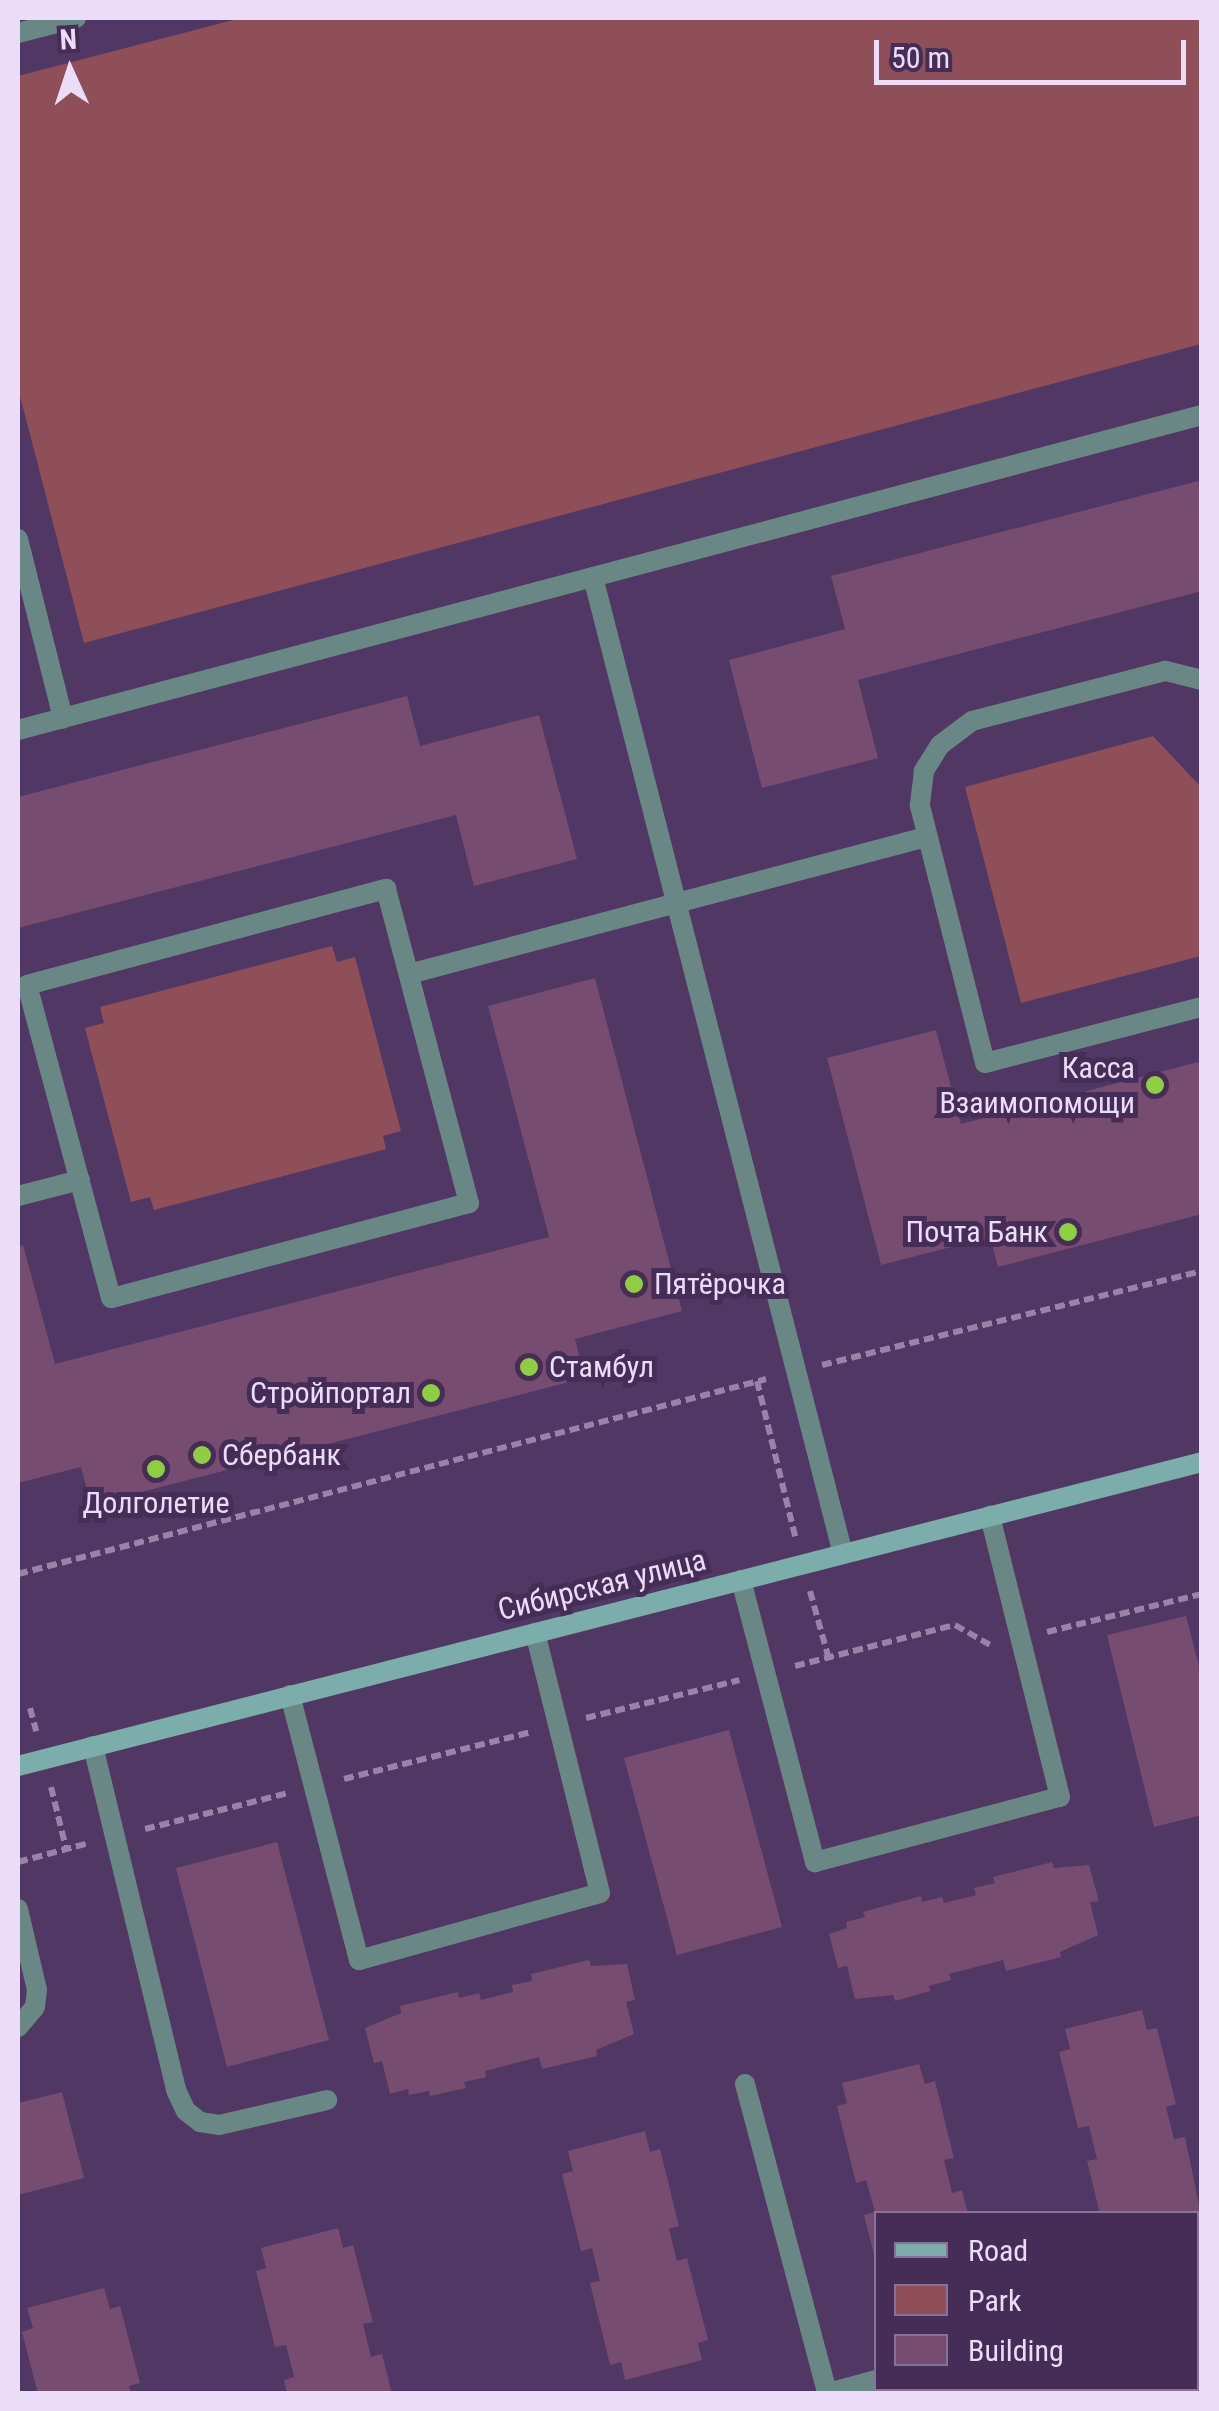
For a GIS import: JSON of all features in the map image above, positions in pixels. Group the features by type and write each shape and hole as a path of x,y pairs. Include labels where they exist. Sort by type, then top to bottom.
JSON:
{"main road":[{"name":"Сибирская улица","path":"18,1766 1202,1462"}],"street":[{"path":"18,32 76,18"},
{"path":"18,730 1202,414"},
{"path":"18,539 64,718"},
{"path":"593,577 842,1554"},
{"path":"1202,680 1165,670 972,721 940,744 924,770 920,806 985,1063 1202,1008"},
{"path":"408,974 926,837"},
{"path":"386,889 408,974 470,1203 110,1298 27,985 386,889"},
{"path":"18,1196 80,1180"},
{"path":"741,1580 815,1862 1060,1797 990,1516"},
{"path":"290,1696 359,1960 600,1893 535,1633"},
{"path":"93,1746 176,2090 186,2111 200,2122 220,2125 327,2100"},
{"path":"18,1909 37,1990 35,2007 18,2027"},
{"path":"745,2084 826,2393 874,2381"}],"path":[{"path":"18,1574 796,1372 1202,1272"},
{"path":"757,1382 828,1657"},
{"path":"1020,1639 1202,1594"},
{"path":"18,1862 66,1848"}],"green space":[{"path":"241,18 1201,18 1201,344 84,643 18,388 18,76"},
{"path":"1153,736 1201,787 1201,956 1021,1003 965,787"},
{"path":"332,946 337,962 355,957 401,1131 383,1136 386,1149 154,1210 150,1197 131,1202 85,1028 104,1023 100,1007"}],"building":[{"path":"1202,480 1202,591 858,680 878,758 762,788 729,660 845,629 831,576"},
{"path":"407,696 420,746 539,715 577,859 474,886 456,815 18,928 18,797"},
{"path":"595,978 682,1311 575,1339 585,1378 91,1505 81,1467 18,1483 18,1247 23,1245 55,1364 549,1237 488,1006"},
{"path":"936,1030 961,1124 1202,1061 1202,1214 998,1267 990,1237 881,1265 827,1058"},
{"path":"1186,1616 1202,1678 1202,1815 1154,1827 1107,1635"},
{"path":"729,1730 782,1927 677,1955 624,1758"},
{"path":"277,1842 329,2040 227,2067 176,1868"},
{"path":"1052,1862 1054,1868 1089,1865 1099,1901 1090,1902 1098,1935 1060,1952 1061,1957 1006,1971 1003,1960 949,1974 951,1980 929,1986 930,1991 895,2001 893,1995 855,1999 847,1966 838,1968 829,1934 847,1928 846,1922 865,1917 863,1912 921,1896 922,1902 942,1897 944,1903 976,1895 974,1888 995,1883 993,1877"},
{"path":"589,1960 591,1966 627,1964 635,2000 626,2002 634,2034 596,2050 597,2056 542,2069 539,2057 485,2071 486,2077 464,2082 466,2088 430,2096 429,2091 409,2095 408,2089 390,2094 382,2061 374,2063 365,2028 401,2013 400,2006 458,1992 459,1998 479,1993 481,2000 513,1992 512,1985 532,1981 531,1974"},
{"path":"1142,2010 1147,2030 1157,2028 1176,2104 1166,2107 1174,2139 1185,2137 1202,2219 1199,2211 1099,2211 1087,2161 1097,2159 1089,2126 1078,2128 1059,2052 1070,2049 1065,2029"},
{"path":"919,2064 925,2084 935,2081 954,2158 944,2160 952,2193 962,2190 967,2211 875,2211 866,2180 856,2183 837,2106 847,2103 842,2083"},
{"path":"62,2092 84,2178 18,2195 18,2103"},
{"path":"645,2131 650,2152 660,2149 679,2226 669,2229 677,2261 687,2258 708,2340 698,2343 702,2360 625,2380 621,2362 610,2365 590,2283 600,2281 592,2248 581,2251 562,2174 573,2171 568,2151"},
{"path":"874,2212 874,2254 864,2215"},
{"path":"338,2228 343,2248 353,2245 373,2322 363,2324 371,2357 382,2354 392,2394 287,2394 284,2380 294,2377 286,2345 275,2347 256,2271 266,2268 261,2248"},
{"path":"104,2288 110,2309 120,2306 140,2383 129,2386 131,2394 38,2394 22,2332 33,2328 27,2308"}],"place":[{"name":"Касса Взаимопомощи","path":"1155,1085"},
{"name":"Почта Банк","path":"1068,1232"},
{"name":"Пятёрочка","path":"634,1284"},
{"name":"Стамбул","path":"529,1367"},
{"name":"Стройпортал","path":"431,1393"},
{"name":"Сбербанк","path":"202,1455"},
{"name":"Долголетие","path":"156,1469"}]}
